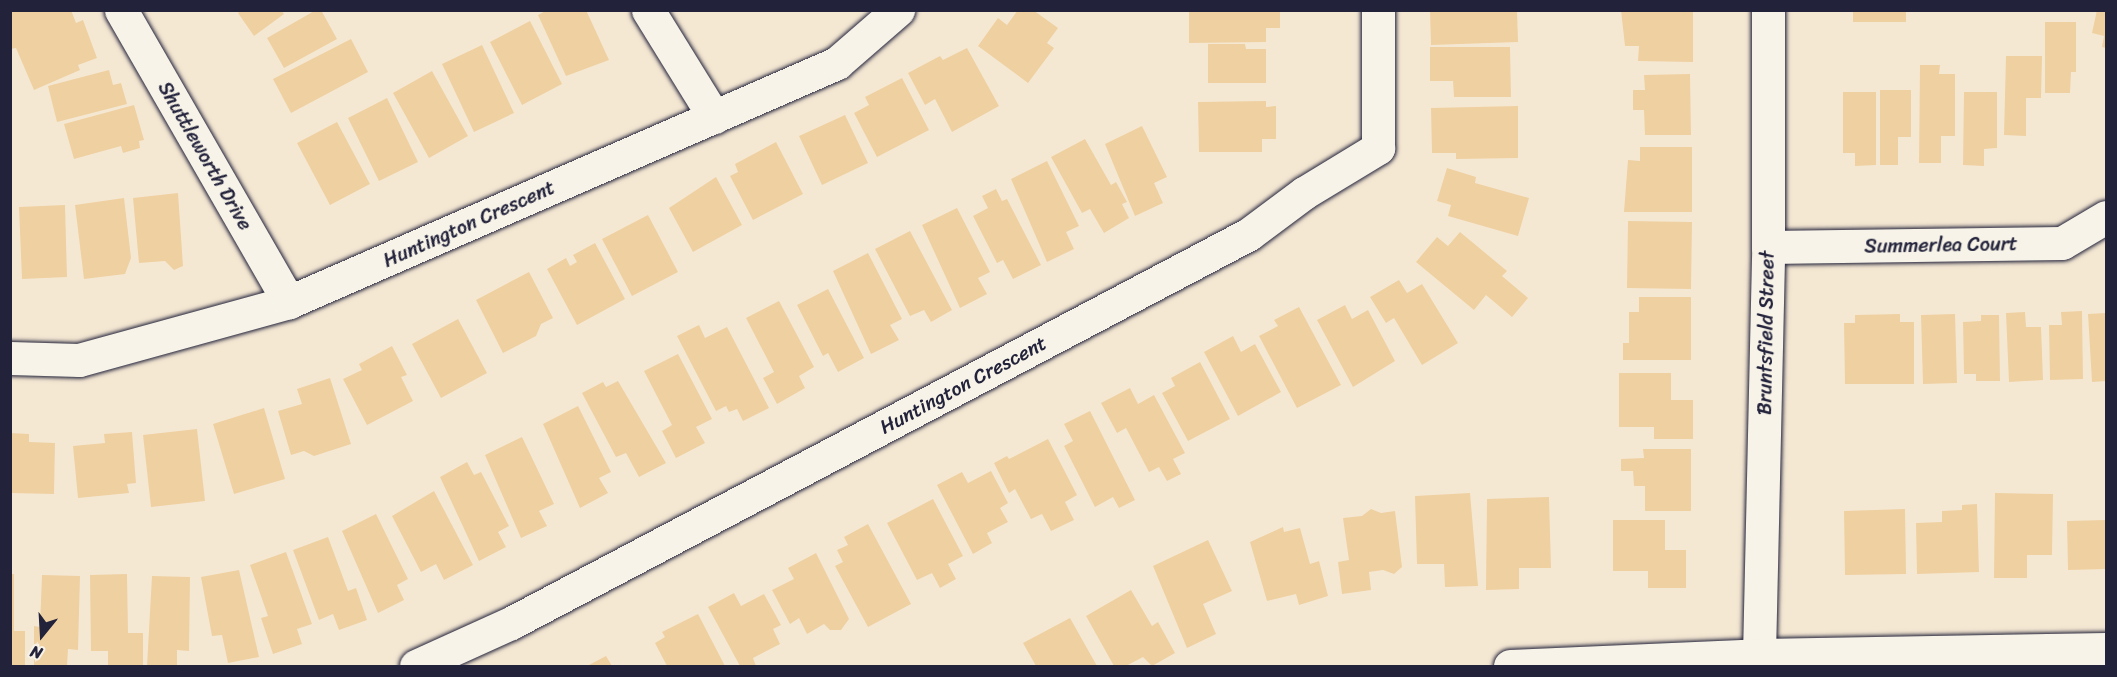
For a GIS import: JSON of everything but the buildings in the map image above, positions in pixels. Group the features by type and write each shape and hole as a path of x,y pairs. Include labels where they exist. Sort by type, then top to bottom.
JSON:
{"street":[{"name":"Shuttleworth Drive","path":"121,10 289,302"},
{"path":"648,10 714,117"},
{"name":"Huntington Crescent","path":"10,358 79,360 289,302 837,63 898,10"},
{"name":"Huntington Crescent","path":"416,666 511,623 1249,234 1304,193 1378,148 1378,10"},
{"name":"Bruntsfield Street","path":"1760,656 1768,247 1768,10"},
{"name":"Summerlea Court","path":"1768,247 2062,243 2106,217"},
{"path":"1510,666 1760,656 2106,649"}]}
